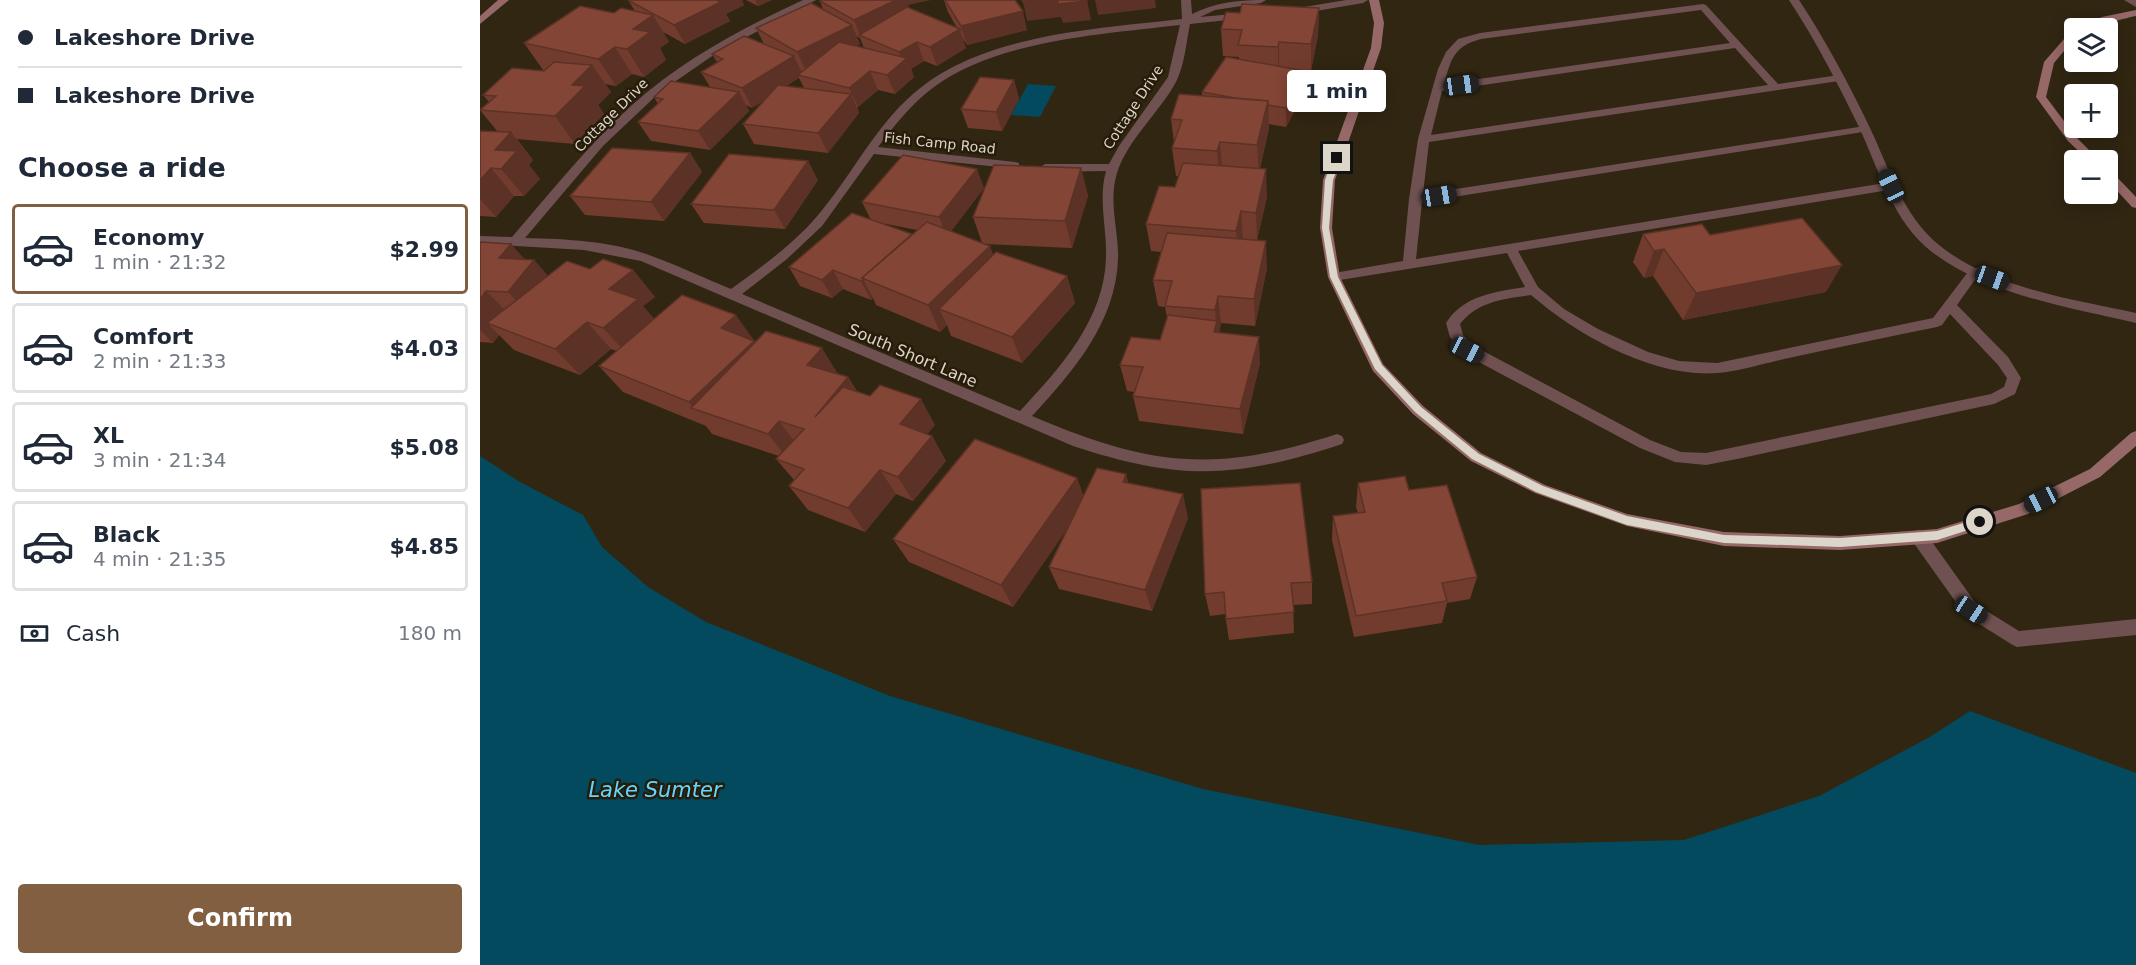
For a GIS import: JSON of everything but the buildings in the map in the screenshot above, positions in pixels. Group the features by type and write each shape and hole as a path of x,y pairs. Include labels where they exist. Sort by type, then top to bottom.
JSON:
{"street":[{"path":"480,21 504,0"},
{"name":"Cottage Drive","path":"515,242 603,141 655,91 738,35 811,0"},
{"name":"Cottage Drive","path":"1022,418 1064,374 1089,336 1108,293 1112,258 1107,186 1124,145 1170,84 1178,64 1187,20 1186,0"},
{"name":"Fish Camp Road","path":"1187,20 1213,7 1261,0"},
{"path":"1285,12 1319,9 1363,0"},
{"path":"1374,0 1378,23 1376,48 1329,180 1326,228 1334,277 1378,367 1418,410 1476,457 1540,489 1627,520 1724,539 1840,543 1937,536 2023,509 2095,473 2136,436"},
{"path":"1794,0 1839,78 1891,186 1914,226 1934,247 1962,267 2074,304 2136,318"},
{"path":"2129,0 2136,4"},
{"path":"1409,265 1415,199 1424,139 1451,52 1462,41 1480,36 1703,7 1775,87"},
{"path":"2110,18 2136,13"},
{"name":"Fish Camp Road","path":"732,295 801,240 826,213 890,125 931,84 990,55 1018,45 1187,20 1251,15"},
{"path":"1438,88 1737,45"},
{"path":"2064,45 2049,62 2041,97 2072,139 2084,150"},
{"path":"1424,139 1839,78"},
{"path":"1415,199 1865,129"},
{"name":"Fish Camp Road","path":"871,150 957,162 1029,167 1114,167"},
{"path":"2118,185 2136,204"},
{"path":"1334,277 1891,186"},
{"name":"South Short Lane","path":"480,240 584,245 617,249 645,258 1078,442 1144,461 1196,468 1234,466 1287,457 1337,440"},
{"path":"1510,248 1533,290 1559,312 1593,332 1644,356 1679,366 1717,368 1937,322 1975,271"},
{"path":"1533,290 1476,301 1461,310 1453,322 1457,337 1467,350 1645,444 1680,458 1706,459 1994,399 2010,390 2014,378 2003,361 1950,306"},
{"path":"1919,537 1971,610 2017,639 2136,627"}],"water":[{"path":"1028,84 1056,86 1040,117 1011,115"},
{"name":"Lake Sumter","path":"480,456 520,482 583,515 602,547 648,587 706,622 890,696 1203,789 1479,845 1684,840 1819,796 1928,738 1970,711 2136,773 2136,965 480,965"}],"route":[{"path":"1337,158 1329,180 1326,228 1334,277 1378,367 1418,410 1476,457 1540,489 1627,520 1724,539 1840,543 1937,536 1980,522"}]}
